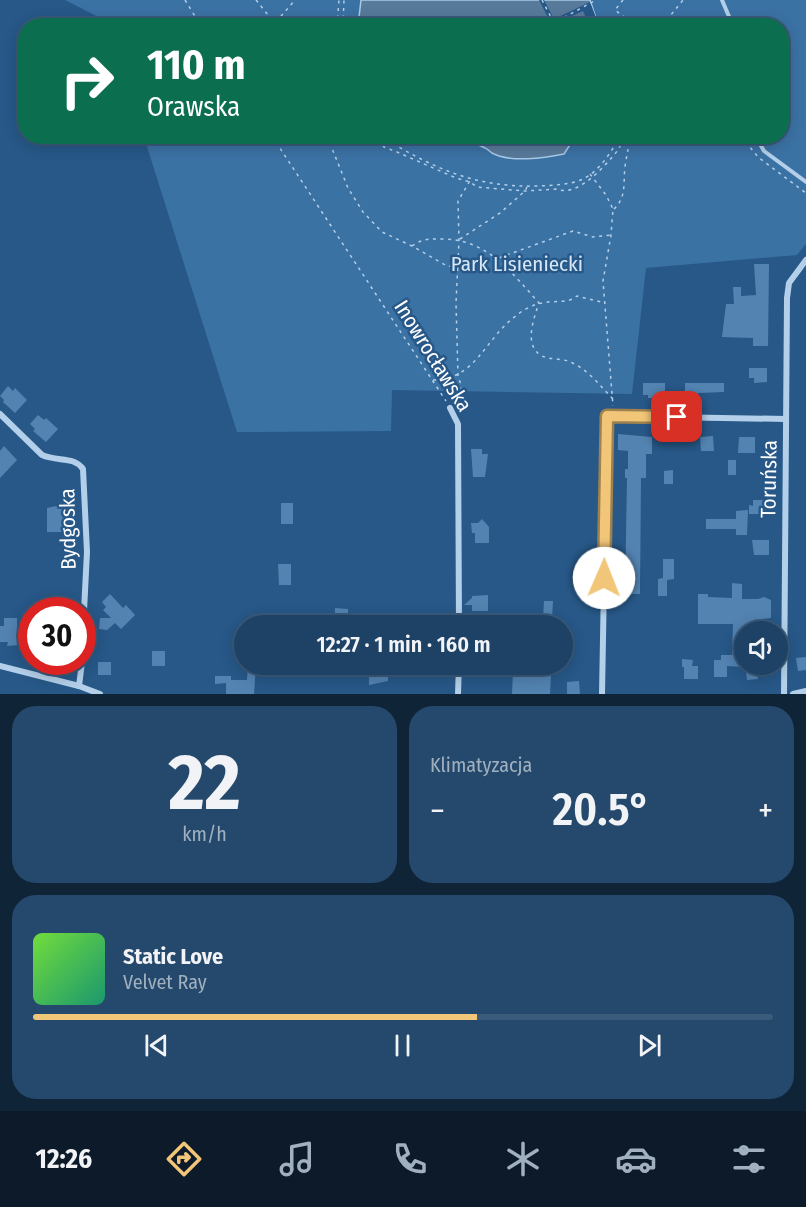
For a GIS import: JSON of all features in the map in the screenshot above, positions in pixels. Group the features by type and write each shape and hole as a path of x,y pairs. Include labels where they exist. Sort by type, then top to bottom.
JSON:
{"street":[{"name":"Toruńska","path":"784,694 787,298 789,283 806,260"},
{"name":"Inowrocławska","path":"450,408 458,424 459,615"},
{"name":"Bydgoska","path":"0,414 42,455 50,459 73,460 78,462 83,469 87,552 85,597"},
{"path":"602,694 607,416 786,419"},
{"path":"0,425 6,419"},
{"path":"0,666 79,686 100,694"},
{"path":"79,686 80,675"},
{"path":"458,694 459,675"},
{"path":"793,694 806,691"}],"lane":[{"path":"722,0 730,18"},
{"path":"760,144 764,151 806,182"},
{"path":"795,168 799,176"}],"path":[{"path":"185,0 196,18"},
{"path":"256,0 271,18"},
{"path":"281,18 295,0"},
{"path":"338,18 339,0"},
{"path":"343,18 344,0"},
{"path":"542,0 551,18"},
{"path":"563,18 596,0"},
{"path":"623,0 615,10 626,18"},
{"path":"668,18 683,0"},
{"name":"Inowrocławska","path":"277,144 450,408"},
{"path":"330,144 348,188 363,212 382,232 447,266 471,268 573,231 593,237 612,235"},
{"path":"382,144 389,150 456,178 503,186 574,182 590,174 616,144"},
{"path":"393,144 417,158 471,181 477,187 525,190 567,190 587,182 618,150 620,144"},
{"path":"613,209 623,197 629,144"},
{"path":"590,174 606,195 613,209 612,235 603,281 613,399 612,416"},
{"path":"450,408 460,397 461,385 458,376 456,303 458,201 471,181"},
{"path":"459,240 500,213 527,186"},
{"path":"412,246 422,239 459,240 499,259 539,303"},
{"path":"432,380 446,380 458,376 471,365 498,332 518,314 539,303 571,301 577,296 606,303"},
{"path":"539,303 531,336 535,349 542,356 570,362 585,370 613,399"}],"green space":[{"name":"Park Lisieniecki","path":"65,0 806,0 806,244 797,255 646,268 632,394 392,390 391,431 237,432 146,144 789,144 789,18 100,18"}],"shaded area":[{"path":"361,0 590,0 595,15 595,18 359,18"},
{"path":"476,144 570,144 564,154 518,159 499,156"}],"pier":[{"path":"539,0 544,0 553,18 548,18"},
{"path":"590,2 595,18 586,18 583,11 568,18 556,18"}],"building":[{"path":"754,264 769,264 768,346 753,346 753,338 722,337 726,304 734,304 733,287 741,287 741,296 756,295"},
{"path":"749,368 767,368 767,382 754,383 754,378 749,378"},
{"path":"643,383 665,383 665,398 648,398 648,395 643,395"},
{"path":"685,383 724,383 724,392 698,393 698,398 685,398"},
{"path":"8,386 13,391 15,388 27,400 15,413 0,396"},
{"path":"38,415 44,420 46,418 58,429 46,442 33,431 35,429 30,424"},
{"path":"618,434 652,437 652,454 646,454 646,478 641,478 640,594 625,594 627,478 625,478 625,469 628,469 628,451 618,450"},
{"path":"713,436 714,451 701,451 700,437"},
{"path":"739,437 755,437 755,453 738,453"},
{"path":"4,446 17,460 0,478 0,451"},
{"path":"471,449 482,449 482,454 488,454 485,477 473,477"},
{"path":"728,460 736,460 736,475 728,475"},
{"path":"673,470 673,484 664,484 664,471"},
{"path":"753,500 767,500 767,514 749,514 749,505 753,506"},
{"path":"281,503 293,503 293,524 281,524"},
{"path":"56,506 65,508 63,532 47,532 47,508"},
{"path":"748,510 747,535 736,535 736,529 706,529 706,519 736,519 736,511"},
{"path":"482,519 489,527 489,543 475,543 475,533 472,533 471,523 478,523"},
{"path":"752,540 769,540 769,555 754,555"},
{"path":"663,559 674,559 674,579 667,580 667,596 658,596 658,579 663,578"},
{"path":"278,564 291,564 291,585 279,585"},
{"path":"732,583 742,584 742,599 764,597 771,600 771,618 734,621 734,666 727,666 727,677 714,677 714,660 721,660 721,655 732,655 733,624 698,624 698,594 708,594 708,597 732,598"},
{"path":"110,594 123,608 126,605 135,615 121,629 115,623 107,630 99,629 100,618 111,618 103,610 106,607 102,602"},
{"path":"488,595 488,611 472,611 472,605 464,605 472,596"},
{"path":"544,601 553,601 552,615 543,615"},
{"path":"335,608 348,609 348,615 335,615"},
{"path":"4,618 17,618 18,645 7,646 8,642 0,642 0,626 4,626"},
{"path":"152,651 165,651 165,666 152,666"},
{"path":"806,657 806,670 798,671 796,658"},
{"path":"682,659 693,660 692,666 698,666 698,679 684,679"},
{"path":"98,662 111,662 111,675 98,675"},
{"path":"247,675 255,675 254,694 226,694 226,683 215,684 215,676 231,676 231,680 247,680"},
{"path":"369,675 388,675 388,681 369,685"},
{"path":"513,675 551,675 550,694 512,694"},
{"path":"746,675 757,675 758,679 747,680"},
{"path":"579,681 580,694 567,694 567,682"}],"route":[{"path":"604,578 607,416 677,417"}]}
